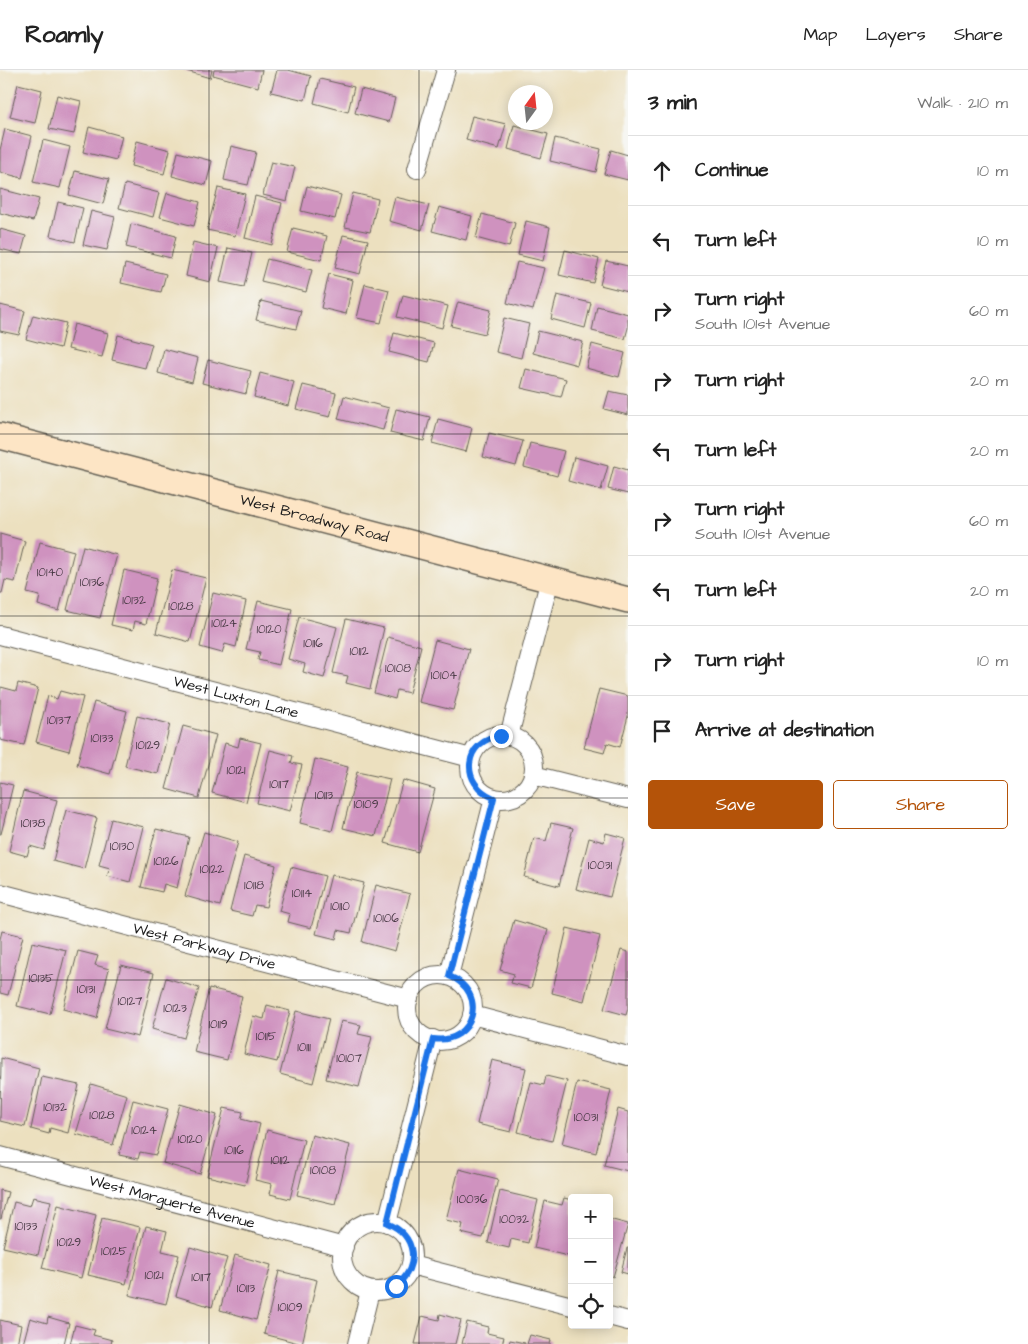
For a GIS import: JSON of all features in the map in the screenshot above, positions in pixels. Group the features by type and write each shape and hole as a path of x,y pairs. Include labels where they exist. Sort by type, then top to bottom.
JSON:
{"main road":[{"name":"West Broadway Road","path":"0,436 628,600"}],"street":[{"path":"417,169 446,70"},
{"path":"510,736 550,579"},
{"name":"West Luxton Lane","path":"0,635 471,758"},
{"path":"493,736 510,736 519,740 531,755 534,764 533,775 523,792 514,797 494,798 479,790 474,783 470,767 471,758 480,744 493,736"},
{"path":"533,775 628,800"},
{"path":"449,976 494,798"},
{"name":"West Parkway Drive","path":"0,893 409,999"},
{"path":"437,975 449,976 465,985 473,1004 472,1015 469,1025 462,1033 452,1038 433,1039 422,1034 414,1027 409,1018 409,999 413,989 428,977 437,975"},
{"path":"472,1015 628,1056"},
{"path":"387,1223 433,1039"},
{"name":"West Marguerte Avenue","path":"0,1156 344,1247"},
{"path":"379,1221 387,1223 396,1226 408,1239 411,1248 411,1265 408,1274 396,1286 379,1292 370,1291 361,1288 347,1275 342,1258 345,1241 356,1228 363,1224 379,1221"},
{"path":"411,1265 568,1305"},
{"path":"357,1344 370,1291"},
{"path":"613,1317 628,1321"}],"building":[{"path":"183,70 212,70 210,78"},
{"path":"214,70 262,70 258,87 213,75"},
{"path":"277,70 288,70 311,76 305,100 271,92"},
{"path":"320,79 354,87 348,112 314,103"},
{"path":"18,84 42,90 35,123 10,117"},
{"path":"361,89 395,98 389,122 355,113"},
{"path":"57,95 81,101 74,134 49,129"},
{"path":"472,116 506,124 499,149 466,140"},
{"path":"89,127 122,136 116,160 83,152"},
{"path":"5,129 32,136 22,178 0,172 0,150"},
{"path":"513,130 533,130 548,134 541,158 508,149"},
{"path":"555,138 601,149 596,172 550,161"},
{"path":"43,140 70,147 60,188 33,182"},
{"path":"137,141 170,150 164,174 131,166"},
{"path":"231,146 256,152 248,185 224,180"},
{"path":"611,150 628,155 628,180 604,174"},
{"path":"178,152 212,161 206,185 172,176"},
{"path":"271,162 295,167 287,201 263,195"},
{"path":"75,171 109,179 103,204 69,195"},
{"path":"125,184 159,193 153,217 119,208"},
{"path":"307,186 341,195 335,219 301,211"},
{"path":"218,188 245,194 235,236 207,230"},
{"path":"0,189 39,199 33,221 0,213"},
{"path":"167,193 200,202 194,226 160,217"},
{"path":"353,193 378,199 370,232 345,227"},
{"path":"255,196 282,203 272,245 245,238"},
{"path":"395,197 429,205 422,230 389,221"},
{"path":"58,202 83,208 75,242 50,236"},
{"path":"439,207 472,216 466,240 432,231"},
{"path":"91,211 115,217 107,250 83,245"},
{"path":"482,214 515,223 509,247 476,238"},
{"path":"526,221 550,227 543,261 518,255"},
{"path":"131,224 176,236 171,258 126,247"},
{"path":"293,228 327,236 321,260 287,252"},
{"path":"0,229 26,236 21,254 0,249"},
{"path":"343,235 368,240 360,274 335,268"},
{"path":"193,242 218,248 210,282 186,276"},
{"path":"228,248 252,253 244,287 220,282"},
{"path":"565,250 599,259 593,283 559,275"},
{"path":"267,259 312,270 306,292 261,281"},
{"path":"606,261 628,266 628,292 600,285"},
{"path":"517,262 544,268 533,310 507,303"},
{"path":"125,264 166,274 161,292 121,283"},
{"path":"329,274 353,280 346,314 321,308"},
{"path":"365,284 389,290 381,323 357,318"},
{"path":"403,295 448,306 442,328 397,317"},
{"path":"557,295 591,303 585,328 551,319"},
{"path":"261,301 301,311 296,329 256,320"},
{"path":"458,302 491,310 485,334 451,326"},
{"path":"0,305 25,311 19,335 0,331"},
{"path":"597,306 628,314 628,328 625,339 592,331"},
{"path":"33,315 66,323 60,348 26,339"},
{"path":"504,318 529,324 521,358 496,352"},
{"path":"74,324 108,333 102,357 68,349"},
{"path":"538,331 583,342 577,365 533,353"},
{"path":"394,333 434,343 429,362 389,352"},
{"path":"118,335 152,344 145,368 112,360"},
{"path":"592,344 625,353 619,377 586,368"},
{"path":"164,349 198,358 192,382 158,373"},
{"path":"208,360 251,371 246,394 202,383"},
{"path":"526,369 566,379 561,397 521,388"},
{"path":"260,373 294,382 288,406 254,397"},
{"path":"303,385 336,393 330,417 296,409"},
{"path":"609,391 628,395 628,415 604,409"},
{"path":"344,396 389,408 383,430 338,419"},
{"path":"396,409 430,417 424,441 390,433"},
{"path":"438,419 472,428 466,452 432,443"},
{"path":"489,433 523,441 516,466 483,457"},
{"path":"530,443 564,451 557,476 524,467"},
{"path":"574,457 608,466 601,490 568,481"},
{"path":"614,466 628,470 628,494 608,489"},
{"path":"0,534 25,541 15,582 5,580 2,593 0,593"},
{"path":"40,542 74,551 59,611 38,605 40,596 27,593"},
{"path":"83,546 117,555 100,618 67,610"},
{"path":"124,570 157,578 146,624 135,621 133,630 111,625"},
{"path":"172,570 206,578 190,642 156,633"},
{"path":"213,593 246,601 236,647 225,644 222,653 200,647"},
{"path":"258,601 292,609 279,665 258,660 260,652 246,649"},
{"path":"299,617 337,627 324,678 303,672 305,664 288,659"},
{"path":"346,619 384,628 370,689 346,683 348,676 333,673"},
{"path":"388,637 421,646 409,693 397,690 395,699 374,693"},
{"path":"435,640 469,649 453,710 419,702"},
{"path":"18,683 38,688 24,745 0,740 1,687 16,691"},
{"path":"599,689 628,696 628,716 620,747 607,743 604,753 584,748"},
{"path":"60,691 83,697 69,751 36,742 48,696 57,699"},
{"path":"94,702 127,711 110,774 77,765"},
{"path":"137,716 170,724 158,774 125,766"},
{"path":"183,726 216,735 199,798 166,789"},
{"path":"240,738 261,743 246,802 212,793 225,743 238,747"},
{"path":"270,750 293,756 291,763 302,765 290,811 257,803"},
{"path":"315,759 348,767 332,831 300,823"},
{"path":"357,772 390,779 376,836 343,828"},
{"path":"403,780 435,789 418,852 385,843"},
{"path":"0,782 13,785 1,834 0,834"},
{"path":"23,791 57,800 44,850 30,846 27,856 9,851"},
{"path":"66,810 97,818 84,869 53,861"},
{"path":"111,819 144,827 130,882 107,876 110,868 99,865"},
{"path":"551,823 573,828 559,886 524,877 534,838 546,841"},
{"path":"156,829 189,837 177,888 164,884 162,892 141,887"},
{"path":"204,832 238,842 220,906 185,896"},
{"path":"606,833 625,838 610,897 576,889 589,838 604,842"},
{"path":"244,856 276,865 266,907 255,905 252,916 230,911"},
{"path":"291,867 325,876 311,928 288,922 290,914 279,911"},
{"path":"331,875 364,883 351,933 338,930 336,939 316,934"},
{"path":"376,885 410,894 395,951 362,942"},
{"path":"514,920 548,930 531,988 511,983 514,974 500,970"},
{"path":"567,928 600,936 584,1001 552,993"},
{"path":"2,931 23,936 8,995 0,993 0,939"},
{"path":"32,942 66,950 50,1014 17,1006"},
{"path":"621,950 628,952 628,1008 626,1015 604,1009"},
{"path":"78,951 98,956 95,965 109,969 97,1018 63,1009"},
{"path":"121,965 154,973 138,1037 105,1029"},
{"path":"166,978 199,988 184,1038 152,1029"},
{"path":"209,988 242,996 227,1060 194,1052"},
{"path":"267,1005 290,1011 277,1062 244,1054 253,1016 264,1019"},
{"path":"296,1011 329,1019 313,1083 280,1074"},
{"path":"341,1021 361,1025 358,1034 372,1037 359,1087 326,1079"},
{"path":"1,1058 39,1068 25,1127 0,1121"},
{"path":"492,1060 526,1068 511,1132 477,1124"},
{"path":"546,1076 567,1081 552,1141 518,1132 531,1082 544,1085"},
{"path":"42,1077 79,1085 68,1133 50,1128 49,1134 31,1129"},
{"path":"577,1082 611,1090 596,1153 562,1144"},
{"path":"91,1084 127,1095 113,1145 76,1134"},
{"path":"133,1100 168,1109 156,1155 140,1152 138,1159 119,1155"},
{"path":"180,1104 217,1115 200,1174 163,1163"},
{"path":"224,1108 243,1112 241,1119 260,1124 245,1185 207,1176"},
{"path":"618,1109 628,1112 628,1171 604,1165"},
{"path":"267,1130 304,1140 290,1199 270,1194 272,1184 255,1180"},
{"path":"312,1135 350,1145 335,1204 297,1195"},
{"path":"459,1169 498,1179 483,1238 461,1233 463,1224 446,1220"},
{"path":"0,1190 8,1192 1,1219 0,1219"},
{"path":"500,1191 538,1200 528,1243 511,1239 509,1248 488,1243"},
{"path":"33,1197 51,1201 38,1255 3,1247 14,1202 30,1206"},
{"path":"564,1198 568,1199 568,1256 534,1248 545,1201 562,1205"},
{"path":"58,1205 96,1215 81,1278 42,1268"},
{"path":"102,1218 140,1227 126,1284 88,1275"},
{"path":"613,1220 628,1224 613,1277"},
{"path":"146,1226 167,1231 162,1251 179,1255 166,1304 129,1295"},
{"path":"190,1247 227,1258 212,1307 176,1296"},
{"path":"628,1248 628,1274 621,1272"},
{"path":"235,1255 271,1265 256,1320 220,1310"},
{"path":"279,1271 317,1280 302,1344 264,1334"},
{"path":"440,1314 461,1320 455,1344 415,1344 422,1316 439,1320"},
{"path":"48,1317 69,1323 64,1344 23,1344 30,1318 47,1323"},
{"path":"0,1320 21,1325 17,1344 0,1344"},
{"path":"467,1322 488,1327 487,1333 504,1337 502,1344 462,1344"},
{"path":"75,1325 95,1330 93,1335 112,1340 111,1344 70,1344"},
{"path":"530,1335 551,1340 550,1344 527,1344"},
{"path":"510,1340 525,1343 525,1344 509,1344"}],"route":[{"path":"396,1286 408,1274 412,1257 411,1248 408,1239 402,1232 396,1226 387,1223 433,1039 452,1038 462,1033 469,1025 472,1015 473,1004 465,985 449,976 494,798 479,790 474,783 470,767 471,758 480,744 493,736 501,736"}]}
